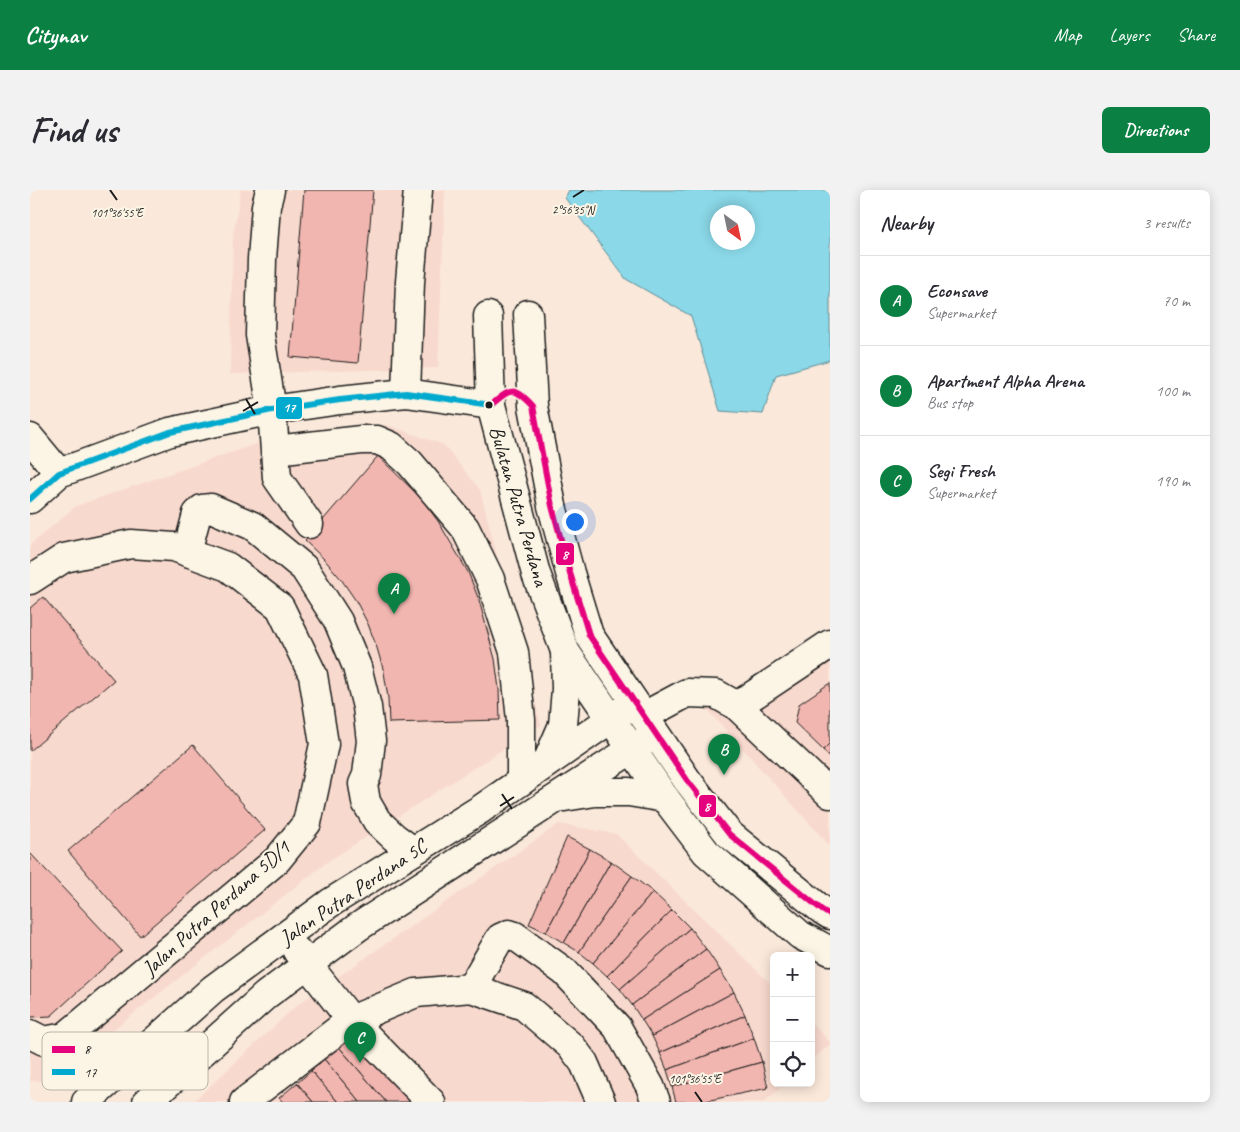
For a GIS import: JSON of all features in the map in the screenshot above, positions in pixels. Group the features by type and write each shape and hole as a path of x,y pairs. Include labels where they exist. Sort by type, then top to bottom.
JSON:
{"street":[{"path":"270,190 266,206 262,260 260,335 272,410 277,478 309,524"},
{"path":"406,393 410,282 418,190"},
{"path":"528,314 533,406"},
{"path":"30,499 59,473 170,432 272,410 406,393 490,405 488,316"},
{"name":"Bulatan Putra Perdana","path":"830,915 729,834 687,780 590,635 552,506 533,406 522,394 513,390 504,394 490,405 536,574 565,651 664,798 706,852 800,935 830,951"},
{"path":"30,438 59,473"},
{"path":"276,450 361,440 377,440 391,446 410,463 465,528 490,579 514,652 521,720 521,781"},
{"path":"187,552 197,514 202,509 211,508 253,526 304,568 338,621 357,666 367,707 371,741 367,775 363,784 366,802 377,821 413,851"},
{"name":"Jalan Putra Perdana 5D/1","path":"30,580 64,558 130,544 174,547 228,567 280,607 313,675 324,744 307,823 277,860 72,1032"},
{"path":"737,706 830,644"},
{"path":"546,764 563,725 566,689 565,651"},
{"path":"645,718 687,693 716,694 737,706 830,794"},
{"name":"Jalan Putra Perdana 5C","path":"165,1032 213,989 330,903 481,809 611,718 645,718 631,749 358,927 266,995 208,1047"},
{"path":"556,798 595,792 629,792 664,798"},
{"path":"471,988 500,938 509,934 515,936 564,972 617,1027 650,1086 656,1102"},
{"path":"286,936 351,1020 431,1102"},
{"path":"244,1102 351,1020 416,993 471,988 524,1006 572,1047 584,1063 601,1102"},
{"name":"Jalan Putra Perdana 5D/1","path":"30,1034 42,1040"},
{"name":"Jalan Putra Perdana 5C","path":"86,1102 99,1090"},
{"name":"Jalan Putra Perdana 5C","path":"146,1102 159,1090"}],"shaded area":[{"path":"241,190 445,190 438,368 230,374 233,235"},
{"path":"387,425 444,445 480,490 541,725 327,862 110,1032 42,1032 42,1080 30,1081 30,545 76,506 259,443"},
{"path":"830,627 830,846 707,709"},
{"path":"559,824 616,834 770,983 770,1087 781,1087 764,1102 193,1102 296,1006"},
{"path":"815,1027 830,1042 815,1057"}],"water":[{"path":"569,190 830,190 830,360 776,375 763,414 720,411 691,316 626,279 565,198"}],"building":[{"path":"304,190 373,190 358,363 290,357"},
{"path":"378,456 420,497 438,521 468,572 479,600 495,659 499,689 500,720 389,723 384,672 368,624 356,601 341,579 305,541"},
{"path":"43,597 114,680 30,751 30,608"},
{"path":"830,683 830,743 823,750 795,723 799,704"},
{"path":"830,743 830,758 823,750"},
{"path":"193,745 265,830 140,936 68,851"},
{"path":"567,837 590,849 546,932 529,924"},
{"path":"590,849 611,861 564,943 546,932"},
{"path":"30,853 122,951 51,1016 32,1017 30,1015"},
{"path":"611,861 632,876 579,952 564,943"},
{"path":"632,876 653,892 593,963 579,952"},
{"path":"653,892 672,910 607,976 593,963"},
{"path":"672,910 690,928 620,989 607,976"},
{"path":"690,928 706,949 632,1005 620,989"},
{"path":"706,949 720,970 642,1020 632,1005"},
{"path":"720,970 734,992 652,1036 642,1020"},
{"path":"734,992 745,1015 660,1053 652,1036"},
{"path":"745,1015 754,1038 667,1070 660,1053"},
{"path":"357,1032 420,1102 386,1102 339,1047"},
{"path":"754,1038 762,1062 672,1087 667,1070"},
{"path":"339,1047 386,1102 360,1102 324,1059"},
{"path":"324,1059 360,1102 338,1102 311,1071"},
{"path":"762,1062 768,1088 701,1102 676,1102 672,1087"},
{"path":"311,1071 338,1102 313,1102 297,1083"},
{"path":"297,1083 313,1102 283,1102 279,1098"}],"transit line":[{"name":"8","path":"491,405 503,395 517,392 533,406 552,506 589,635 687,780 729,834 830,915"},
{"name":"17","path":"30,499 59,473 170,432 272,410 406,393 491,405"}],"place":[{"name":"Econsave","path":"394,614"},
{"name":"Apartment Alpha Arena","path":"724,775"},
{"name":"Segi Fresh","path":"360,1063"}]}
